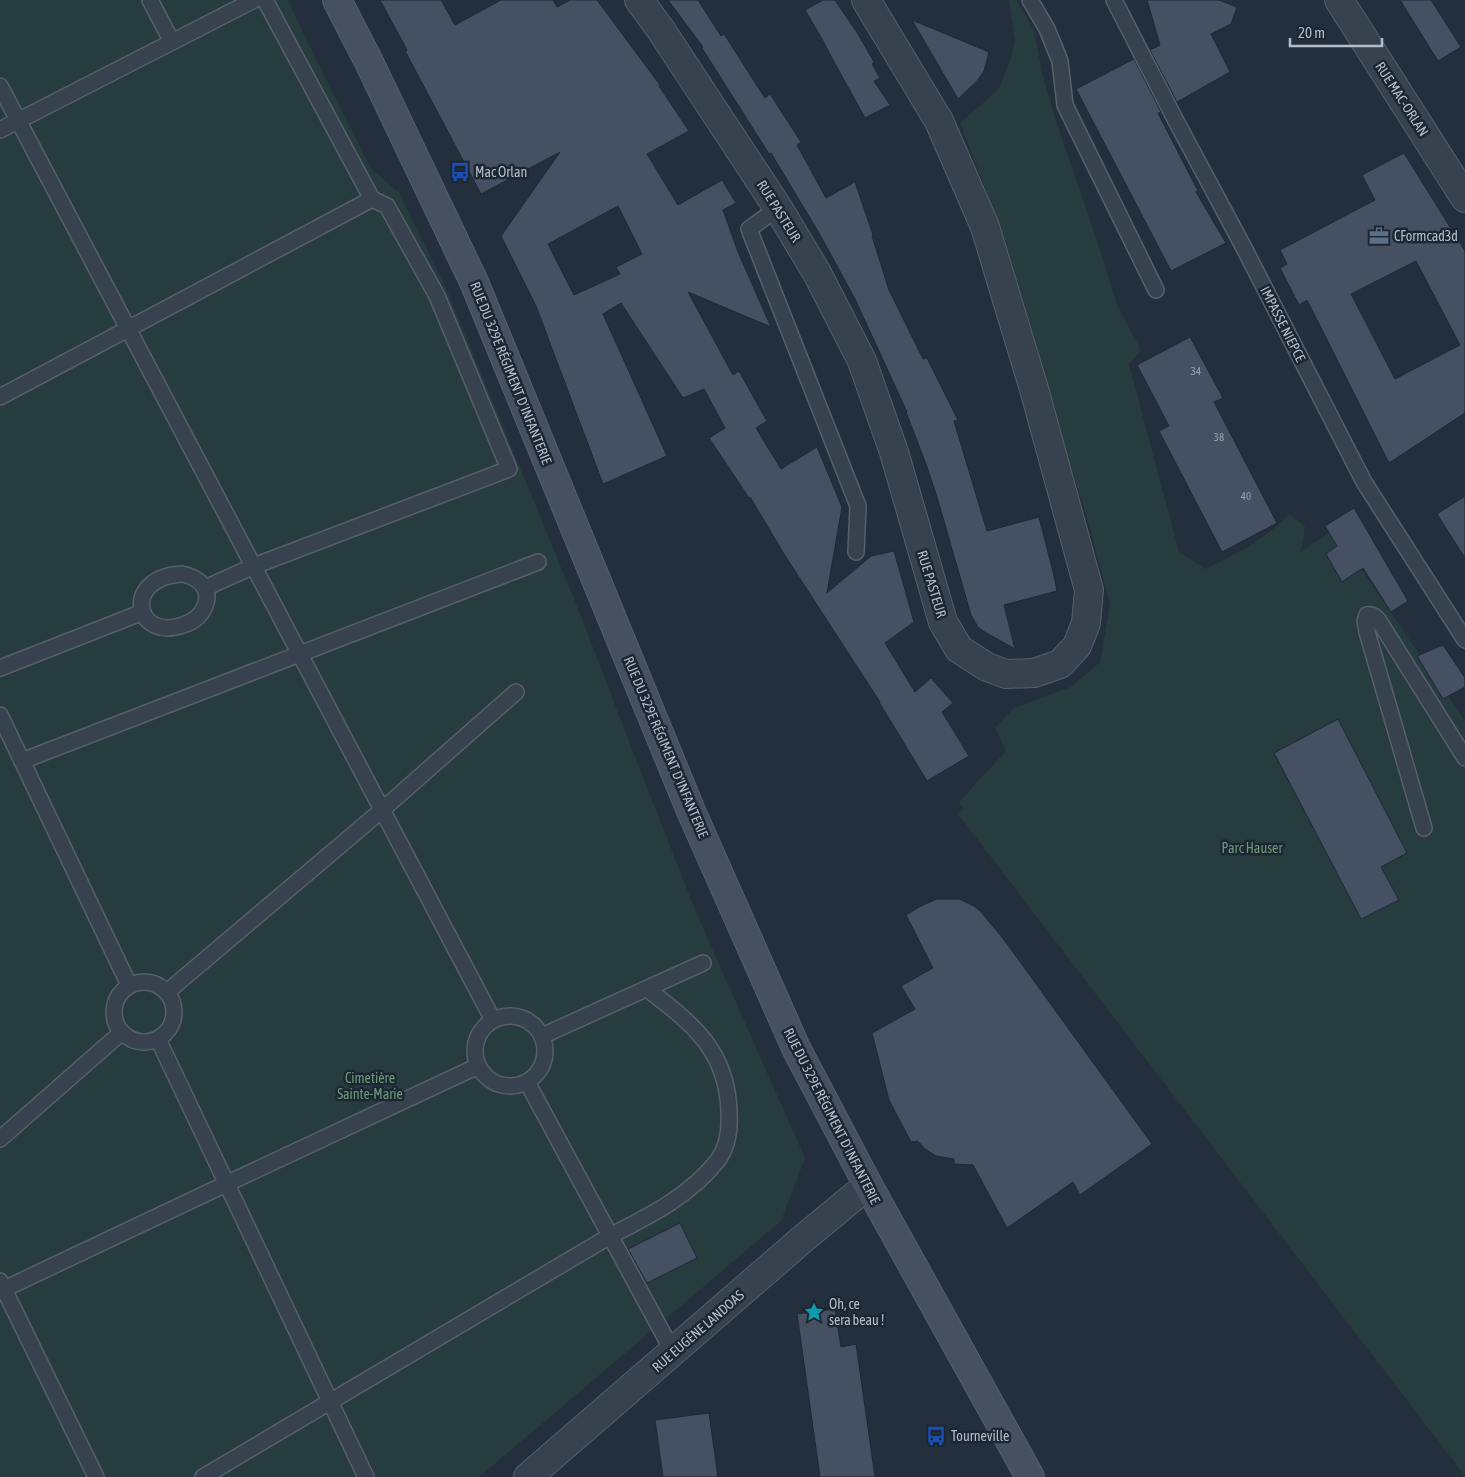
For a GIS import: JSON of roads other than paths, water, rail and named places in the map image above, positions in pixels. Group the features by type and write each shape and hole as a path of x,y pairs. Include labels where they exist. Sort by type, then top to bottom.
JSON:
{"street":[{"name":"RUE DU 329E RÉGIMENT D'INFANTERIE","path":"337,0 369,62 474,282 691,811 796,1048 868,1185 1030,1477"},
{"name":"RUE PASTEUR","path":"639,0 778,208 817,273 862,362 894,452 943,622 959,649 986,667 1006,674 1034,673 1060,664 1077,646 1086,623 1089,590 1034,389 985,228 939,121 866,0"},
{"name":"RUE MAC-ORLAN","path":"1339,0 1465,198"},
{"name":"RUE EUGÈNE LANDOAS","path":"528,1477 805,1237 868,1185"}],"lane":[{"path":"150,0 172,42"},
{"path":"0,130 254,0"},
{"path":"205,588 254,566 509,469 437,296 387,206 372,199 264,0"},
{"path":"1030,0 1047,29 1060,61 1065,105 1156,290"},
{"name":"IMPASSE NIEPCE","path":"1114,0 1364,482 1465,640"},
{"path":"0,86 493,1020"},
{"path":"0,397 372,199"},
{"path":"778,208 749,229 858,506 856,552"},
{"path":"22,761 538,562"},
{"path":"182,574 191,576 198,580 205,588 207,598 205,607 198,618 187,624 163,629 150,623 143,612 141,600 145,591 162,578 182,574"},
{"path":"0,668 143,612"},
{"path":"1424,828 1367,632 1365,618 1367,615 1374,616 1379,621 1465,758"},
{"path":"167,992 382,810 516,692"},
{"path":"0,715 129,985"},
{"path":"542,1036 703,963"},
{"path":"139,982 149,982 159,985 167,992 173,1003 174,1015 167,1032 158,1039 138,1042 122,1032 116,1023 114,1007 124,988 139,982"},
{"path":"203,1477 610,1236 653,1214 674,1200 708,1172 719,1158 727,1142 730,1125 726,1082 718,1061 694,1027 678,1012 647,989"},
{"path":"505,1016 518,1016 530,1021 542,1036 545,1045 544,1062 540,1070 527,1082 512,1086 496,1083 483,1073 478,1066 475,1055 476,1043 480,1032 493,1020 505,1016"},
{"path":"0,1139 122,1032"},
{"path":"158,1039 366,1477"},
{"path":"96,1477 1,1287 478,1066"},
{"path":"527,1082 673,1352"}],"place":[{"name":"Mac Orlan","path":"460,172"},
{"name":"CFormcad3d","path":"1379,236"},
{"name":"Oh, ce sera beau !","path":"814,1312"},
{"name":"Tourneville","path":"936,1436"}],"park label":[{"name":"Parc Hauser","path":"1252,848"},
{"name":"Cimetière Sainte-Marie","path":"370,1086"}]}
